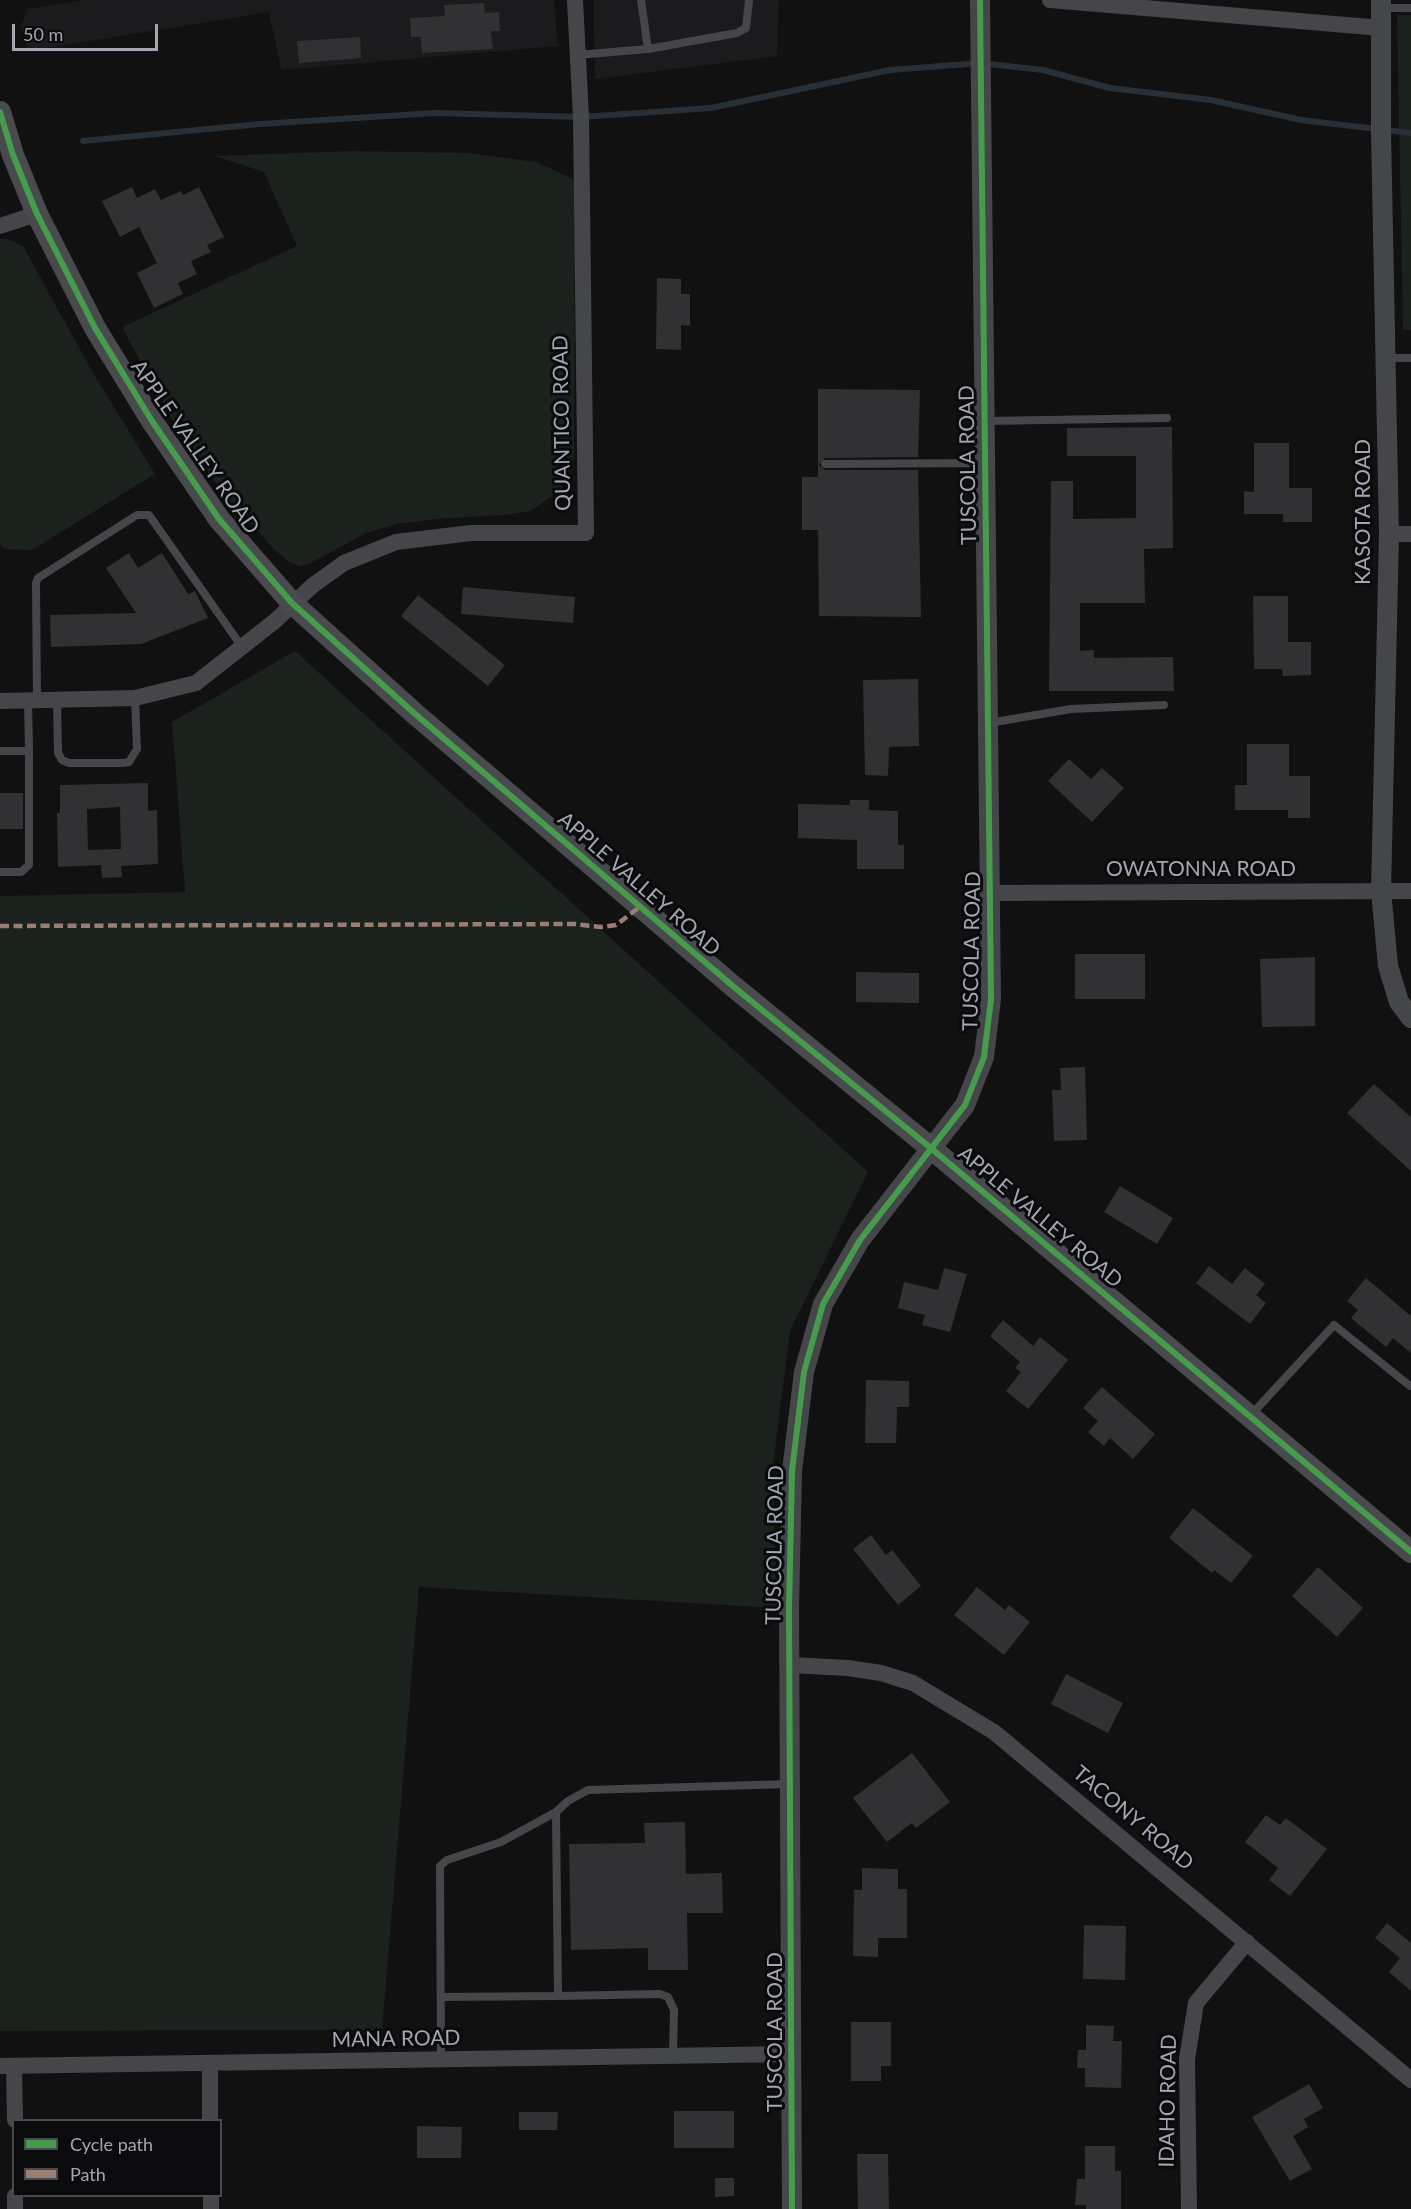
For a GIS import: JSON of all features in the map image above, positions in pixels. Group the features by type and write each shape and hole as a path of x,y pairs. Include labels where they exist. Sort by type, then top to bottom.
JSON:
{"main road":[{"name":"APPLE VALLEY ROAD","path":"0,112 13,155 38,214 95,328 152,421 219,519 292,603 414,713 734,987 932,1149 1411,1552"}],"street":[{"name":"QUANTICO ROAD","path":"0,701 135,698 196,683 344,563 396,542 471,534 586,533 575,0"},
{"name":"TUSCOLA ROAD","path":"792,2209 789,1784 792,1471 804,1372 823,1304 860,1240 965,1105 984,1057 991,999 980,0"},
{"path":"1050,0 1382,28"},
{"name":"KASOTA ROAD","path":"1381,4 1381,132 1389,534 1381,891 1388,966 1400,1002 1411,1018"},
{"path":"0,226 38,214"},
{"path":"1389,534 1411,534"},
{"name":"OWATONNA ROAD","path":"991,893 1411,891"},
{"name":"TACONY ROAD","path":"790,1665 881,1673 913,1683 994,1732 1411,2080"},
{"name":"IDAHO ROAD","path":"1189,2209 1187,2059 1196,2003 1247,1942"},
{"name":"MANA ROAD","path":"7,2066 210,2065 792,2054"},
{"path":"210,2065 210,2119"},
{"path":"7,2066 15,2119"}],"lane":[{"path":"640,0 648,49"},
{"path":"577,55 648,49 736,33 746,28 749,0"},
{"path":"1381,4 1411,8"},
{"path":"1386,358 1411,358"},
{"path":"985,421 1167,417"},
{"path":"825,464 985,464"},
{"path":"0,872 21,872 29,865 29,751 38,578 137,515 149,516 242,647"},
{"path":"57,700 58,753 62,760 69,763 123,764 135,757 137,749 135,698"},
{"path":"988,723 1071,709 1164,705"},
{"path":"0,751 29,751"},
{"path":"1250,1416 1334,1325 1410,1386"},
{"path":"441,2060 440,1866 447,1860 501,1842 556,1812 568,1801 588,1790 789,1784"},
{"path":"556,1812 558,1996"},
{"path":"441,1997 660,1994 669,1997 674,2010 673,2056"}],"shaded area":[{"path":"84,0 554,0 558,46 281,70 269,12 28,51 21,26 27,9"},
{"path":"593,0 779,0 777,56 595,79"},
{"path":"1397,15 1411,15 1411,330 1403,330"},
{"path":"352,151 468,153 537,162 575,180 574,458 561,490 531,511 397,524 366,533 309,564 300,566 289,562 275,550 226,497 172,419 122,327 297,246 264,172 215,156"},
{"path":"0,239 8,239 23,246 92,371 155,474 32,550 5,549 0,544"},
{"path":"295,651 868,1172 790,1331 773,1466 776,1608 419,1587 382,2030 0,2031 0,896 185,892 172,722"}],"building":[{"path":"484,3 485,13 499,12 500,31 491,31 493,49 422,53 421,37 411,37 410,18 445,16 444,5"},
{"path":"360,37 361,58 299,63 297,41"},
{"path":"132,187 137,198 155,189 161,200 181,191 183,195 199,187 224,237 207,245 211,252 191,261 197,274 178,283 183,294 154,308 137,273 157,263 139,227 120,237 102,201"},
{"path":"657,278 681,279 681,294 690,294 690,326 681,325 681,350 656,349"},
{"path":"818,389 920,390 918,457 825,458 819,465 825,470 918,470 921,617 819,616 818,530 802,530 802,477 818,477"},
{"path":"1172,427 1173,548 1144,549 1145,603 1080,603 1080,651 1094,650 1094,658 1173,657 1174,691 1049,691 1051,481 1073,481 1073,519 1136,518 1136,456 1067,456 1067,428"},
{"path":"1254,443 1289,443 1289,488 1312,488 1312,522 1283,522 1283,514 1244,514 1244,491 1254,492"},
{"path":"129,553 138,568 162,553 188,594 195,591 208,618 141,644 51,647 50,615 136,613 106,568"},
{"path":"463,587 575,597 573,623 461,614"},
{"path":"418,595 505,665 488,686 401,616"},
{"path":"1253,596 1288,596 1288,642 1311,642 1311,675 1283,676 1282,669 1254,669"},
{"path":"918,679 919,746 889,747 888,776 865,775 863,680"},
{"path":"1247,744 1289,744 1289,776 1310,776 1310,818 1288,818 1288,810 1235,810 1235,785 1247,785"},
{"path":"1069,759 1091,779 1102,768 1124,788 1092,822 1048,781"},
{"path":"148,783 148,811 157,810 158,864 121,866 122,877 102,878 101,865 58,867 57,813 60,813 60,785","holes":["120,807 121,849 88,850 87,809"]},
{"path":"0,793 23,793 23,829 0,829"},
{"path":"850,800 869,800 869,810 898,811 898,845 904,845 904,869 857,869 857,840 798,838 798,804 850,805"},
{"path":"1075,954 1145,954 1145,999 1075,999"},
{"path":"1315,957 1315,1026 1262,1027 1260,959"},
{"path":"856,972 919,973 919,1003 856,1002"},
{"path":"1085,1067 1087,1140 1054,1141 1052,1090 1061,1090 1060,1068"},
{"path":"1374,1084 1411,1117 1411,1171 1347,1113"},
{"path":"1120,1186 1173,1218 1157,1244 1104,1212"},
{"path":"1209,1266 1232,1284 1245,1268 1265,1284 1256,1295 1266,1303 1250,1324 1196,1283"},
{"path":"944,1268 967,1274 950,1332 922,1325 925,1315 898,1308 904,1282 938,1290"},
{"path":"1366,1278 1411,1316 1411,1353 1393,1338 1386,1347 1351,1318 1358,1310 1347,1301"},
{"path":"1003,1320 1033,1346 1040,1337 1068,1360 1028,1409 1006,1391 1021,1372 1015,1368 1020,1362 990,1336"},
{"path":"866,1380 909,1381 909,1407 897,1407 896,1443 865,1443"},
{"path":"1102,1387 1155,1434 1133,1459 1110,1438 1104,1446 1088,1432 1098,1421 1083,1408"},
{"path":"1193,1508 1253,1556 1231,1583 1214,1570 1212,1573 1169,1538"},
{"path":"871,1535 886,1555 892,1550 921,1586 898,1605 853,1549"},
{"path":"1318,1567 1363,1608 1337,1637 1292,1596"},
{"path":"977,1587 1005,1610 1009,1605 1030,1622 1004,1655 954,1615"},
{"path":"1066,1674 1123,1703 1108,1733 1051,1704"},
{"path":"912,1753 950,1802 916,1828 912,1823 887,1842 853,1798"},
{"path":"1266,1815 1280,1825 1286,1818 1327,1849 1290,1896 1269,1880 1278,1868 1245,1842"},
{"path":"685,1822 686,1874 722,1873 723,1913 687,1913 688,1970 648,1970 648,1948 571,1950 569,1844 645,1843 644,1823"},
{"path":"862,1868 898,1869 898,1889 907,1889 907,1938 878,1938 878,1957 853,1956 854,1890 862,1890"},
{"path":"1387,1923 1411,1943 1411,1991 1389,1972 1400,1958 1375,1938"},
{"path":"1084,1925 1126,1926 1125,1980 1083,1979"},
{"path":"851,2022 891,2022 891,2066 881,2066 881,2081 851,2081"},
{"path":"1086,2025 1114,2026 1113,2041 1122,2041 1121,2088 1085,2087 1085,2068 1077,2068 1078,2050 1086,2050"},
{"path":"1309,2084 1323,2108 1304,2119 1308,2127 1293,2136 1312,2169 1290,2181 1252,2117"},
{"path":"674,2111 734,2111 734,2148 674,2148"},
{"path":"519,2112 558,2112 557,2130 519,2130"},
{"path":"417,2126 462,2127 461,2158 417,2158"},
{"path":"1085,2146 1115,2146 1115,2171 1121,2171 1121,2209 1086,2209 1086,2205 1075,2205 1077,2179 1085,2179"},
{"path":"857,2154 888,2154 889,2209 858,2209"},
{"path":"715,2178 734,2178 734,2196 715,2197"}],"waterway":[{"path":"83,141 260,124 435,113 581,117 711,108 890,70 980,63 1043,70 1110,88 1211,100 1301,120 1411,133"}],"marked path":[{"path":"0,926 574,924 601,927 616,925 641,906"}],"cycle path":[{"path":"792,2209 789,1609 792,1471 804,1372 823,1304 860,1240 965,1105 984,1057 991,999 980,0"},
{"path":"0,112 13,155 37,214 95,328 152,421 219,519 292,603 414,713 734,987 932,1149 1411,1552"}]}
